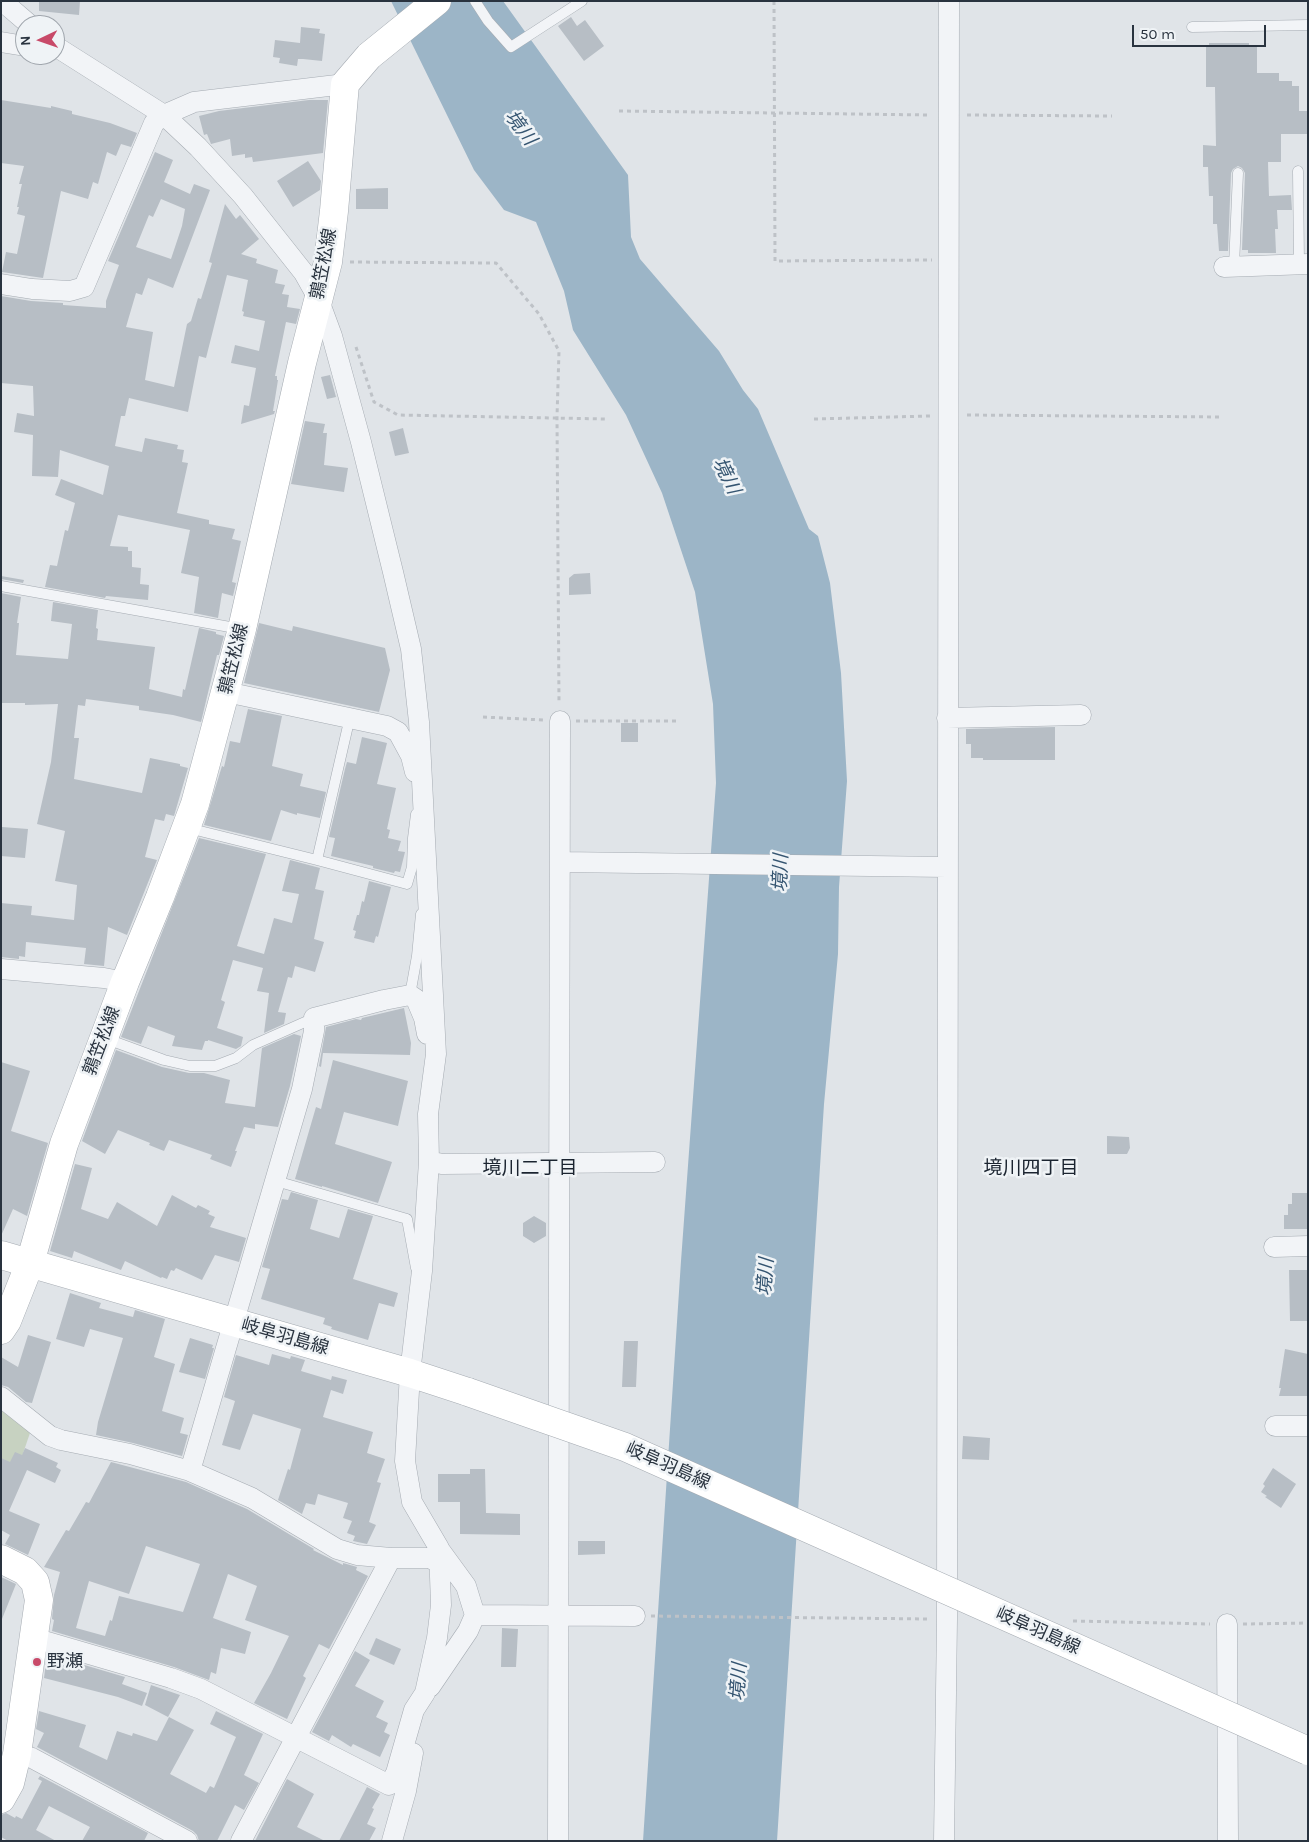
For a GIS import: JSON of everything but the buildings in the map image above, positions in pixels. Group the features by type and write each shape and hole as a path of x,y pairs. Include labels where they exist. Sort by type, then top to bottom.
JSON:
{"main road":[{"path":"346,84 370,56 438,1"},
{"name":"鶉笠松線","path":"1,1330 30,1263 64,1144 195,804 242,629 318,298 328,262 346,84"},
{"name":"岐阜羽島線","path":"1,1255 410,1372 625,1447 1308,1751"},
{"path":"1,1559 25,1571 35,1582 40,1600 16,1754 10,1783 1,1799"}],"street":[{"path":"2,1 18,15"},
{"path":"944,1841 947,1619 949,1"},
{"path":"1,42 15,44"},
{"path":"65,52 164,115 198,147 243,196 304,273 318,298 332,336 361,442 411,649 419,722 436,1054 428,1114 429,1162 422,1271 410,1372 405,1462 412,1502 439,1555 466,1586 476,1615 468,1631 414,1710 396,1772 389,1785 389,1798 382,1841"},
{"path":"1,284 32,289 70,291 84,287 154,123 164,115 194,102 346,84"},
{"path":"1229,266 1303,264"},
{"path":"226,692 387,726 398,732 411,756 417,776 422,782"},
{"path":"947,718 1081,715"},
{"path":"558,1841 560,721"},
{"path":"560,862 947,867"},
{"path":"1,969 104,978 125,982"},
{"path":"190,1471 302,1089 314,1031 314,1018 410,995 416,999 424,1018 430,1049 436,1054"},
{"path":"429,1162 442,1164 655,1162"},
{"path":"1274,1246 1308,1246"},
{"path":"1,1397 50,1436 130,1454 190,1471 252,1498 337,1549 357,1555 391,1558 429,1558 439,1555"},
{"path":"1275,1426 1308,1426"},
{"path":"392,1841 406,1791 424,1693 437,1638 440,1613 439,1555"},
{"path":"241,1841 391,1558"},
{"path":"476,1615 635,1616"},
{"path":"1227,1624 1228,1841"},
{"path":"34,1638 171,1678 201,1689 389,1785"},
{"path":"16,1754 32,1758 186,1841"}],"lane":[{"path":"474,1 511,48 582,1"},
{"path":"1192,26 1308,25"},
{"path":"1298,171 1303,264"},
{"path":"1229,266 1238,173"},
{"path":"1,586 242,629"},
{"path":"317,860 350,717"},
{"path":"187,826 196,830 407,884 412,868 413,838 417,810 422,803"},
{"path":"410,995 417,956 421,898 428,900"},
{"path":"104,1038 164,1060 190,1066 215,1066 236,1058 253,1045 314,1018"},
{"path":"276,1181 407,1219 414,1267 422,1271"}],"path":[{"path":"774,1 774,261 948,260"},
{"path":"619,111 1112,116"},
{"path":"328,262 496,263 539,314 559,351 557,417 560,721"},
{"path":"352,339 360,355 374,402 398,415 606,419"},
{"path":"814,418 947,415 1223,417"},
{"path":"483,717 560,721 677,721"},
{"path":"635,1616 947,1619"},
{"path":"1072,1621 1227,1624 1308,1623"}],"green space":[{"path":"1,1408 31,1430 17,1471 1,1463"}],"water":[{"name":"境川","path":"391,1 503,1 628,175 631,237 640,259 719,351 743,390 758,409 809,529 818,536 830,583 841,673 847,781 839,887 838,954 824,1104 777,1841 643,1841 681,1261 716,783 713,704 695,592 662,493 626,415 573,330 564,291 536,222 504,210 474,170"}],"place":[{"name":"野瀬","path":"37,1662"}],"district":[{"name":"境川二丁目","path":"530,1169"},
{"name":"境川四丁目","path":"1031,1169"}]}
